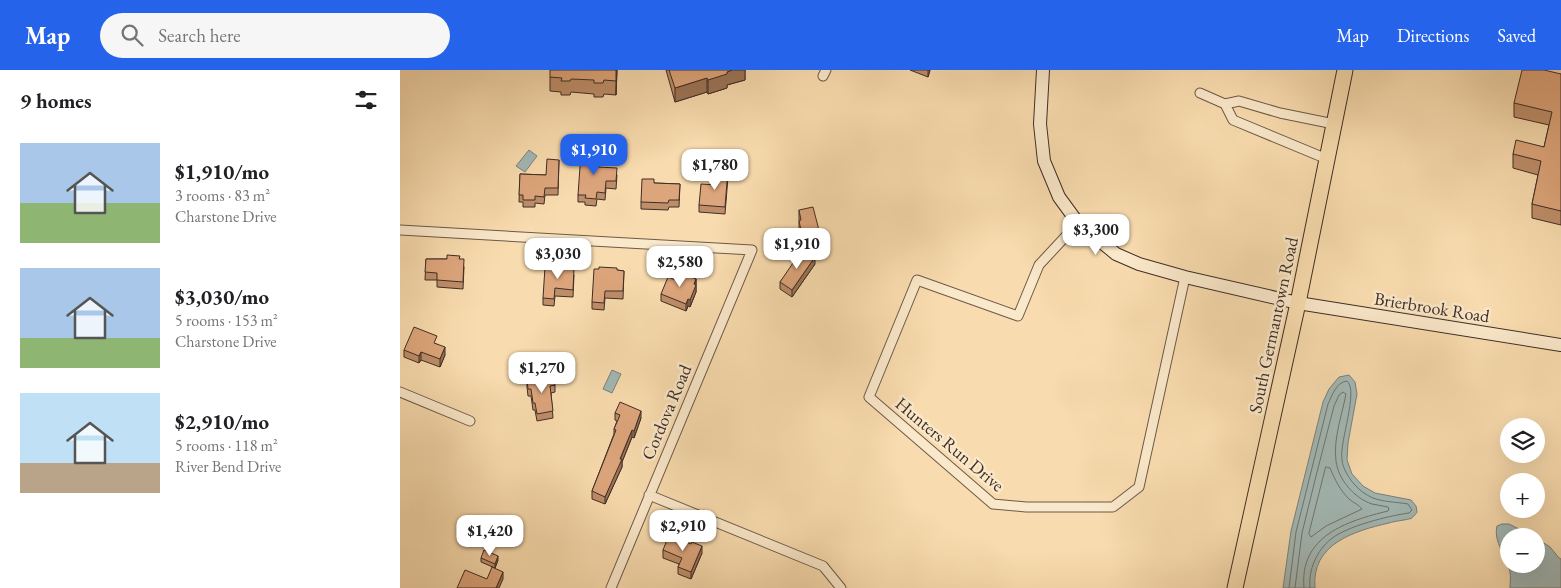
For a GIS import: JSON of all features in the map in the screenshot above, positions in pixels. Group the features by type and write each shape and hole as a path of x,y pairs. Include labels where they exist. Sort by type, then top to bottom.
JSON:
{"main road":[{"name":"South Germantown Road","path":"1235,588 1298,303 1345,70"}],"street":[{"name":"Brierbrook Road","path":"1043,70 1040,124 1044,161 1059,197 1078,223 1116,254 1138,264 1184,277 1298,303 1561,345"},
{"path":"1200,93 1225,104 1240,101 1280,113 1334,124"},
{"path":"1225,104 1233,120 1327,159"},
{"name":"Hunters Run Drive","path":"1078,223 1039,265 1018,316 917,280 869,397 993,504 1026,508 1113,507 1139,486 1184,277"},
{"name":"Cordova Road","path":"400,230 752,250 611,588"},
{"path":"400,392 470,421"},
{"path":"649,495 822,566 841,588"}],"water":[{"path":"529,150 537,156 525,172 516,166"},
{"path":"612,370 621,374 612,393 603,389"},
{"path":"1349,375 1355,382 1357,394 1348,443 1347,460 1352,474 1363,486 1375,493 1411,500 1416,506 1417,512 1412,518 1362,530 1337,542 1327,550 1320,560 1316,573 1315,588 1283,588 1291,531 1323,402 1329,389 1339,377"},
{"path":"1509,524 1517,528 1500,528 1500,546 1496,532 1497,526"},
{"path":"1545,544 1561,559 1561,588 1510,588 1510,573 1545,573"}],"building":[{"path":"550,70 616,70 616,81 604,80 603,83 594,83 594,80 571,79 570,81 561,81 562,78 550,77"},
{"path":"669,70 732,70 727,72 727,74 708,80 707,78 675,88"},
{"path":"1522,70 1544,70 1561,74 1561,211 1532,204 1541,161 1513,154 1516,140 1544,147 1552,112 1514,103"},
{"path":"581,153 599,154 598,167 617,168 616,181 606,181 605,193 597,192 596,199 585,198 586,195 578,195"},
{"path":"547,159 559,160 558,188 545,188 544,197 535,196 535,200 523,200 523,195 519,195 520,174 546,175"},
{"path":"718,169 728,170 725,207 699,205 701,184 717,185"},
{"path":"642,179 654,179 654,183 680,184 679,200 669,200 668,203 641,202"},
{"path":"813,207 821,238 807,241 804,229 801,230 799,210"},
{"path":"804,250 815,257 792,290 780,282"},
{"path":"447,255 460,256 459,259 464,259 463,282 437,280 437,273 425,272 426,259 447,259"},
{"path":"551,264 569,265 569,268 574,268 573,290 555,288 554,299 543,298 545,267 551,267"},
{"path":"599,267 617,268 617,270 624,271 623,291 605,291 604,303 592,302 594,269 599,269"},
{"path":"681,273 696,279 694,284 696,285 690,300 688,299 686,304 661,294 668,277 678,281"},
{"path":"414,327 437,336 434,343 445,347 440,359 421,352 419,356 404,350"},
{"path":"553,376 555,385 550,386 553,411 537,414 531,389 528,389 527,380"},
{"path":"620,402 641,411 605,497 592,491 616,430 614,429 620,415 615,413"},
{"path":"669,535 691,544 692,542 702,546 691,572 678,567 682,558 663,550"},
{"path":"484,550 498,556 495,564 481,558"},
{"path":"492,567 503,572 496,588 457,588 465,570 487,579"}]}
